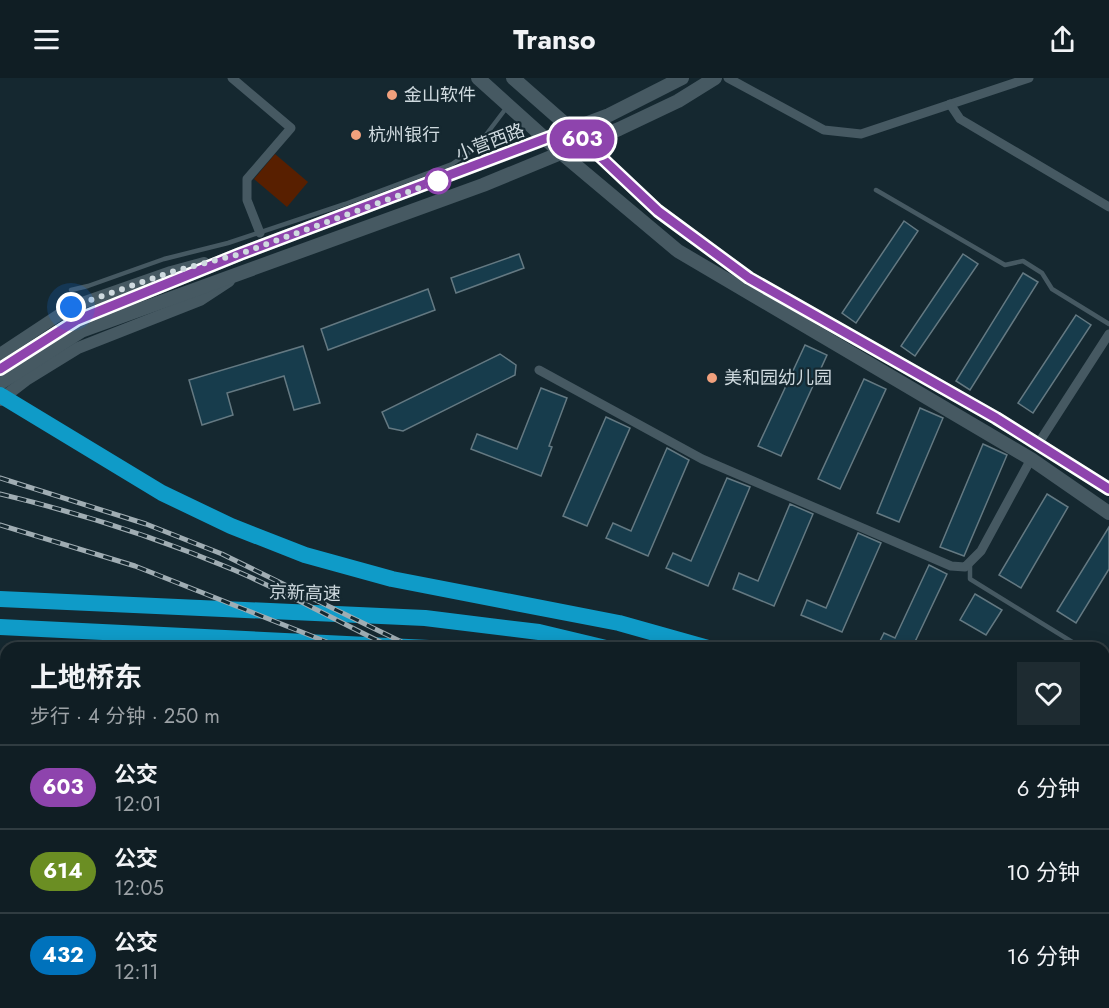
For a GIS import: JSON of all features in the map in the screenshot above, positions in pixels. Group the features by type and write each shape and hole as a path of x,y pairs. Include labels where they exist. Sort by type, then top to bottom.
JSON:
{"highway":[{"path":"0,394 162,492 231,526 305,555 401,581 619,623 687,642"},
{"name":"京新高速","path":"0,599 425,618 539,632 581,642"},
{"path":"0,627 306,642"}],"main road":[{"path":"478,78 546,140 678,250 1031,459 1109,513"},
{"path":"513,78 571,129"},
{"name":"小营西路","path":"0,369 77,320 347,209 546,140 609,115 682,78"},
{"name":"小营西路","path":"0,383 81,331 483,185 678,101 715,78"},
{"path":"585,142 658,211 749,278 996,418 1109,489"}],"street":[{"path":"232,78 291,128 247,179 247,200 260,233"},
{"path":"728,78 824,130 861,134 1029,78"},
{"path":"950,104 960,119 1109,207"},
{"path":"571,129 585,142"},
{"name":"小营西路","path":"0,354 71,307 171,272 240,254"},
{"name":"小营西路","path":"0,399 78,348 200,300 247,269"},
{"path":"1038,444 1109,334"},
{"path":"539,370 702,459 951,566 965,567 981,551 1031,459"}],"lane":[{"path":"71,290 164,259 347,209 452,164 476,148 508,105"},
{"path":"876,190 1005,265 1023,261 1042,273 1052,289 1109,324"},
{"path":"970,562 970,579 1072,642"}],"shaded area":[{"path":"275,154 308,182 287,207 254,179"}],"building":[{"path":"904,221 918,231 856,323 842,313"},
{"path":"519,254 524,268 456,293 451,278"},
{"path":"963,254 978,264 915,356 901,346"},
{"path":"1023,273 1038,282 970,390 956,381"},
{"path":"428,289 435,310 328,350 321,329"},
{"path":"1076,315 1091,325 1033,413 1018,403"},
{"path":"805,345 827,355 781,456 758,446"},
{"path":"303,346 320,403 294,410 284,376 227,393 233,415 202,425 189,380"},
{"path":"500,354 516,365 515,375 403,431 389,428 382,412"},
{"path":"864,379 886,389 840,489 818,479"},
{"path":"541,388 567,398 549,446 552,447 541,476 471,449 477,434 517,449"},
{"path":"920,408 943,418 899,522 877,513"},
{"path":"606,417 630,428 587,526 563,516"},
{"path":"983,444 1007,455 964,556 940,547"},
{"path":"667,448 689,460 648,556 606,538 613,523 631,531"},
{"path":"727,478 750,487 708,586 666,568 673,553 691,561"},
{"path":"1047,494 1068,507 1021,588 999,575"},
{"path":"790,504 813,514 774,606 733,589 739,573 758,581"},
{"path":"1109,527 1109,569 1076,623 1057,611"},
{"path":"858,533 881,543 842,632 801,615 807,600 826,608"},
{"path":"929,565 947,574 915,642 880,642 884,633 895,638"},
{"path":"975,594 1002,610 986,635 960,620"}],"railway":[{"path":"0,478 146,524 222,554 402,642"},
{"path":"0,494 60,509 177,547 274,588 381,642"},
{"path":"0,525 135,566 327,642"}],"bus line":[{"name":"603","path":"0,369 77,320 240,254 350,215 571,129 658,211 749,278 796,307 996,418 1109,489"}],"place":[{"name":"金山软件","path":"392,95"},
{"name":"杭州银行","path":"356,135"},
{"name":"美和园幼儿园","path":"712,378"}],"route":[{"path":"71,307 171,272 240,254 438,181"}]}
